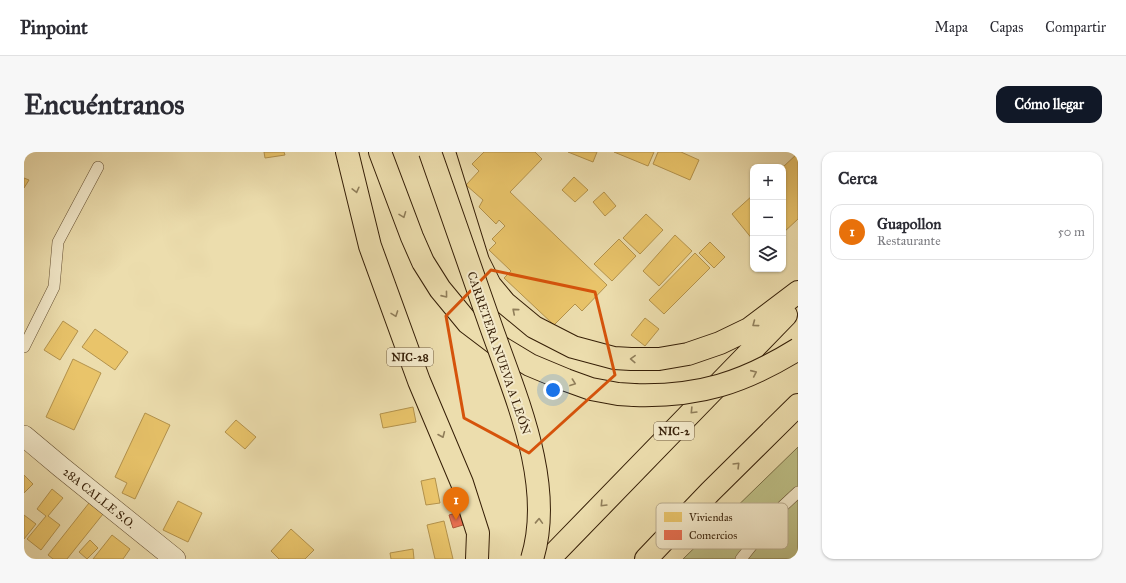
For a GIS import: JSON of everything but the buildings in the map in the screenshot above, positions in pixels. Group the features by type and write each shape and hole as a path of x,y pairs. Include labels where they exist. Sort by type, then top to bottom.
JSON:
{"highway":[{"name":"NIC-28","path":"347,152 370,246 419,381 462,483 476,526 478,534 477,559"},
{"path":"380,152 412,237 424,262 440,289 468,323 496,345 530,365 591,389 618,394 659,396 708,389 726,384 776,363 798,349"},
{"name":"CARRETERA NUEVA A LEÓN","path":"430,152 525,424 537,475 540,521 532,559"},
{"path":"444,152 478,261 490,285 505,303 534,327 573,347 614,358 659,359 688,354 720,343 749,329 798,292"},
{"name":"NIC-2","path":"549,559 798,302"},
{"path":"699,503 798,405"},
{"path":"646,559 656,549"}],"street":[{"name":"28A CALLE S.O.","path":"24,436 175,559"}],"lane":[{"path":"24,347 54,287 58,242 98,167"},
{"path":"786,503 798,492"},
{"path":"742,559 750,549"}],"highlighted area":[{"path":"491,270 595,292 615,375 529,453 464,418 446,316"}],"green space":[{"path":"798,447 798,559 683,559 693,549 788,549 788,503 740,503"}],"place":[{"name":"Guapollon","path":"456,520"}]}
